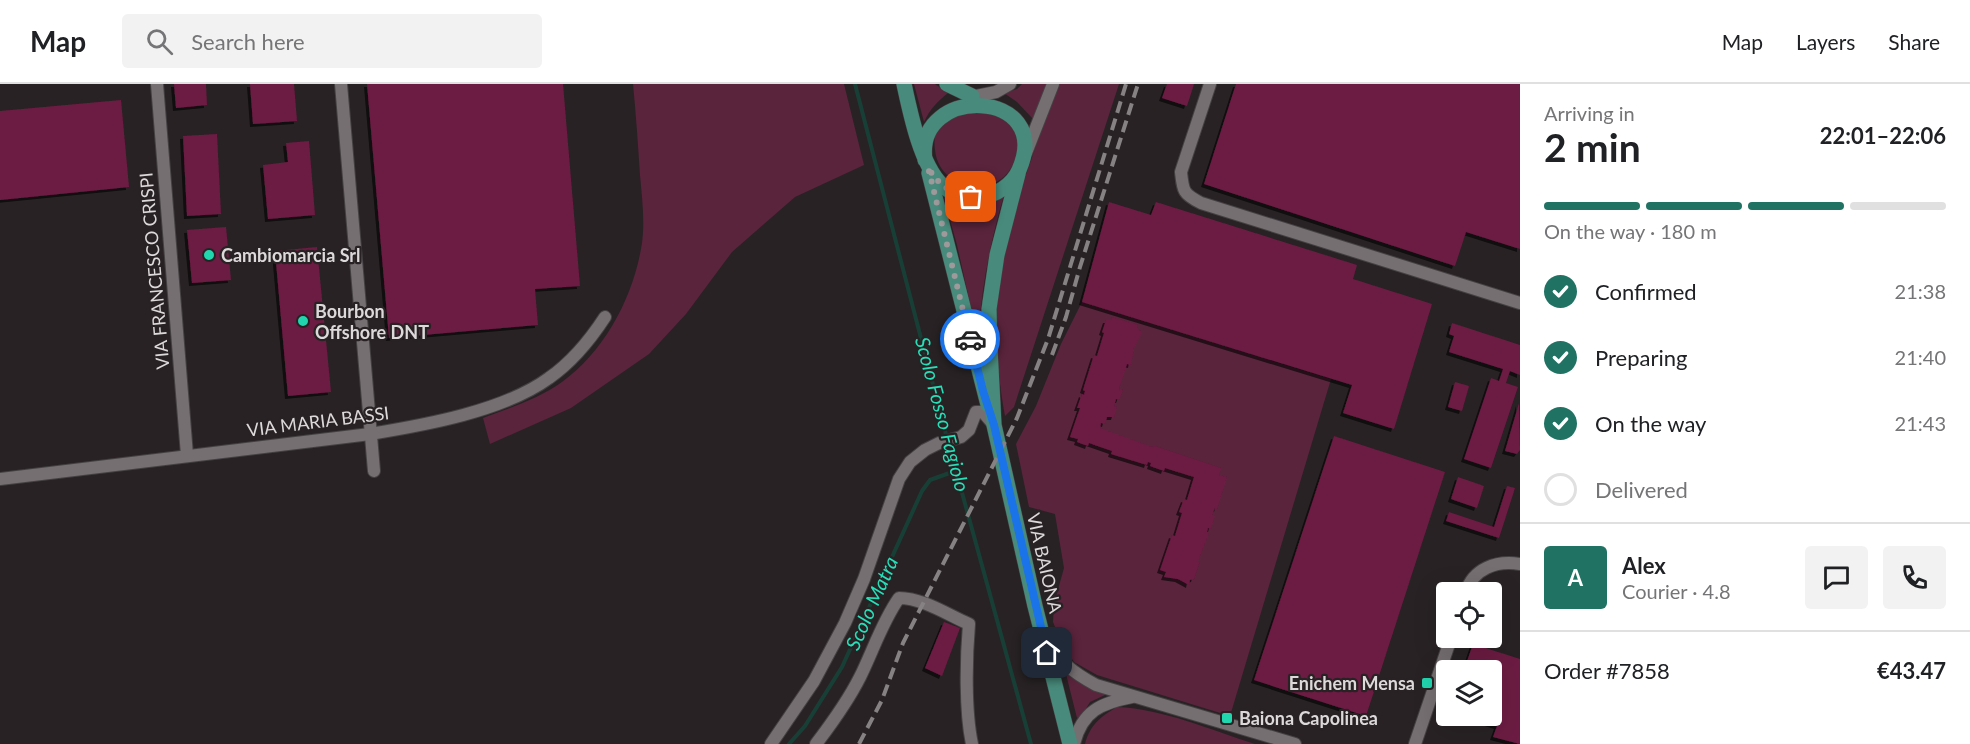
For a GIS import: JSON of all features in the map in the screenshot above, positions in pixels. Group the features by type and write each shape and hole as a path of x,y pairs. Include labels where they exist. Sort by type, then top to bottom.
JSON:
{"main road":[{"path":"904,84 926,163 935,179 957,195 971,197 997,192 1009,184 1021,166 1024,137 1015,116 1004,105 991,99 974,96 947,84"},
{"path":"926,163 924,145 926,130 933,117 950,102 974,96"},
{"name":"VIA BAIONA","path":"926,163 983,391 994,425 1041,630 1072,744"},
{"name":"VIA BAIONA","path":"994,425 989,309 997,255 1021,166"}],"street":[{"name":"VIA FRANCESCO CRISPI","path":"157,84 187,455"},
{"path":"341,84 374,471"},
{"path":"974,96 996,92 1011,84"},
{"name":"VIA BAIONA","path":"1021,166 1053,84"},
{"path":"1210,84 1181,172 1182,187 1187,196 1201,203 1520,303"},
{"name":"VIA MARIA BASSI","path":"0,479 370,434 426,424 513,398 549,378 581,349 605,317"},
{"path":"771,744 814,681 845,623 864,579 899,479 910,462 925,450 939,443 961,437 969,430 976,412 983,411 994,425"},
{"path":"1470,582 1479,571 1494,564 1520,564"},
{"path":"816,744 859,679 891,609 899,598 908,598 969,624 968,728 972,744"},
{"path":"1041,630 1056,654 1075,674 1096,685 1295,744"},
{"path":"1415,744 1448,648"},
{"path":"1072,744 1087,717 1099,706 1133,697"}],"shaded area":[{"path":"633,84 844,84 864,165 795,197 732,252 686,314 649,354 571,408 490,444 483,418 534,398 562,382 592,355 625,302 638,263 643,226"},
{"path":"914,84 935,84 948,93 934,106 924,122"},
{"path":"1022,84 1046,84 1033,119 1017,102 1004,93 1017,89"},
{"path":"1058,84 1119,84 1014,407 1005,416 997,348 998,280 1016,206"},
{"path":"957,107 1008,116 1018,135 1019,143 1010,170 1000,180 974,187 948,176 940,165 935,147 936,133 942,122"},
{"path":"942,191 1004,195 988,262 979,330 976,330"},
{"path":"1082,302 1331,379 1230,716 1097,675 1074,662 1062,644 1053,622 1054,604 1064,568 1055,514 1029,507 1016,444 1036,406 1061,344"},
{"path":"1066,674 1083,685 1104,692 1105,695 1090,702 1082,715 1077,718"},
{"path":"1117,707 1169,716 1255,744 1085,744 1090,731 1097,722"}],"building":[{"path":"174,84 206,84 207,105 176,108"},
{"path":"250,84 294,84 297,121 253,124"},
{"path":"367,84 563,84 580,286 535,289 538,325 389,338"},
{"path":"1167,84 1194,84 1187,106 1162,98"},
{"path":"1236,84 1520,84 1520,249 1466,232 1455,266 1204,184"},
{"path":"121,100 129,187 0,200 0,111"},
{"path":"217,134 221,214 187,216 183,136"},
{"path":"309,141 315,215 268,219 263,165 288,162 286,143"},
{"path":"1109,202 1151,215 1156,202 1357,265 1353,279 1432,304 1394,429 1343,413 1352,385 1082,302"},
{"name":"Cambiomarcia Srl","path":"226,227 231,280 192,283 187,230"},
{"name":"Bourbon Offshore DNT","path":"317,247 331,392 288,396 275,251"},
{"path":"1112,317 1138,325 1137,328 1142,332 1134,348 1131,365 1127,364 1119,389 1123,390 1114,406 1117,407 1114,417 1107,417 1105,424 1101,423 1100,428 1221,468 1219,475 1227,477 1217,509 1215,508 1212,515 1215,515 1211,529 1208,528 1209,533 1194,579 1190,580 1189,585 1178,579 1164,577 1166,572 1160,570 1172,535 1175,536 1182,513 1179,512 1184,499 1187,500 1194,477 1165,468 1164,471 1150,466 1151,463 1148,462 1147,465 1111,454 1112,451 1089,443 1088,446 1070,437 1094,355 1097,356 1106,320 1111,320"},
{"path":"1452,323 1520,345 1520,375 1510,371 1506,383 1518,387 1491,468 1464,459 1491,378 1499,381 1503,369 1449,352 1454,336 1449,334"},
{"path":"1455,382 1469,386 1462,411 1448,407"},
{"path":"1519,403 1520,450 1517,454 1505,451"},
{"path":"1334,436 1445,472 1366,716 1254,680"},
{"path":"1458,477 1484,486 1477,508 1451,499"},
{"path":"1507,486 1515,488 1499,538 1446,521 1449,512 1494,527"},
{"path":"944,622 960,628 942,676 925,668"},
{"path":"1472,648 1486,648 1520,659 1520,744 1493,737 1497,726 1502,726 1502,660 1467,660"}],"waterway":[{"name":"Scolo Fosso Fagiolo","path":"855,84 944,427 1031,744"},
{"name":"Scolo Matra","path":"789,744 805,726 842,667 922,491 930,480 955,471"}],"railway":[{"path":"859,744 882,700 903,643 1017,418 1048,339 1126,84"},
{"path":"1052,355 1066,317 1138,84"}],"way so far":[{"path":"970,339 928,167 935,179 945,188 957,195 971,197"}],"place":[{"name":"Cambiomarcia Srl","path":"209,255"},
{"name":"Bourbon Offshore DNT","path":"303,321"},
{"name":"Enichem Mensa","path":"1427,683"},
{"name":"Baiona Capolinea","path":"1227,718"}],"route":[{"path":"970,339 994,425 1047,653"}]}
